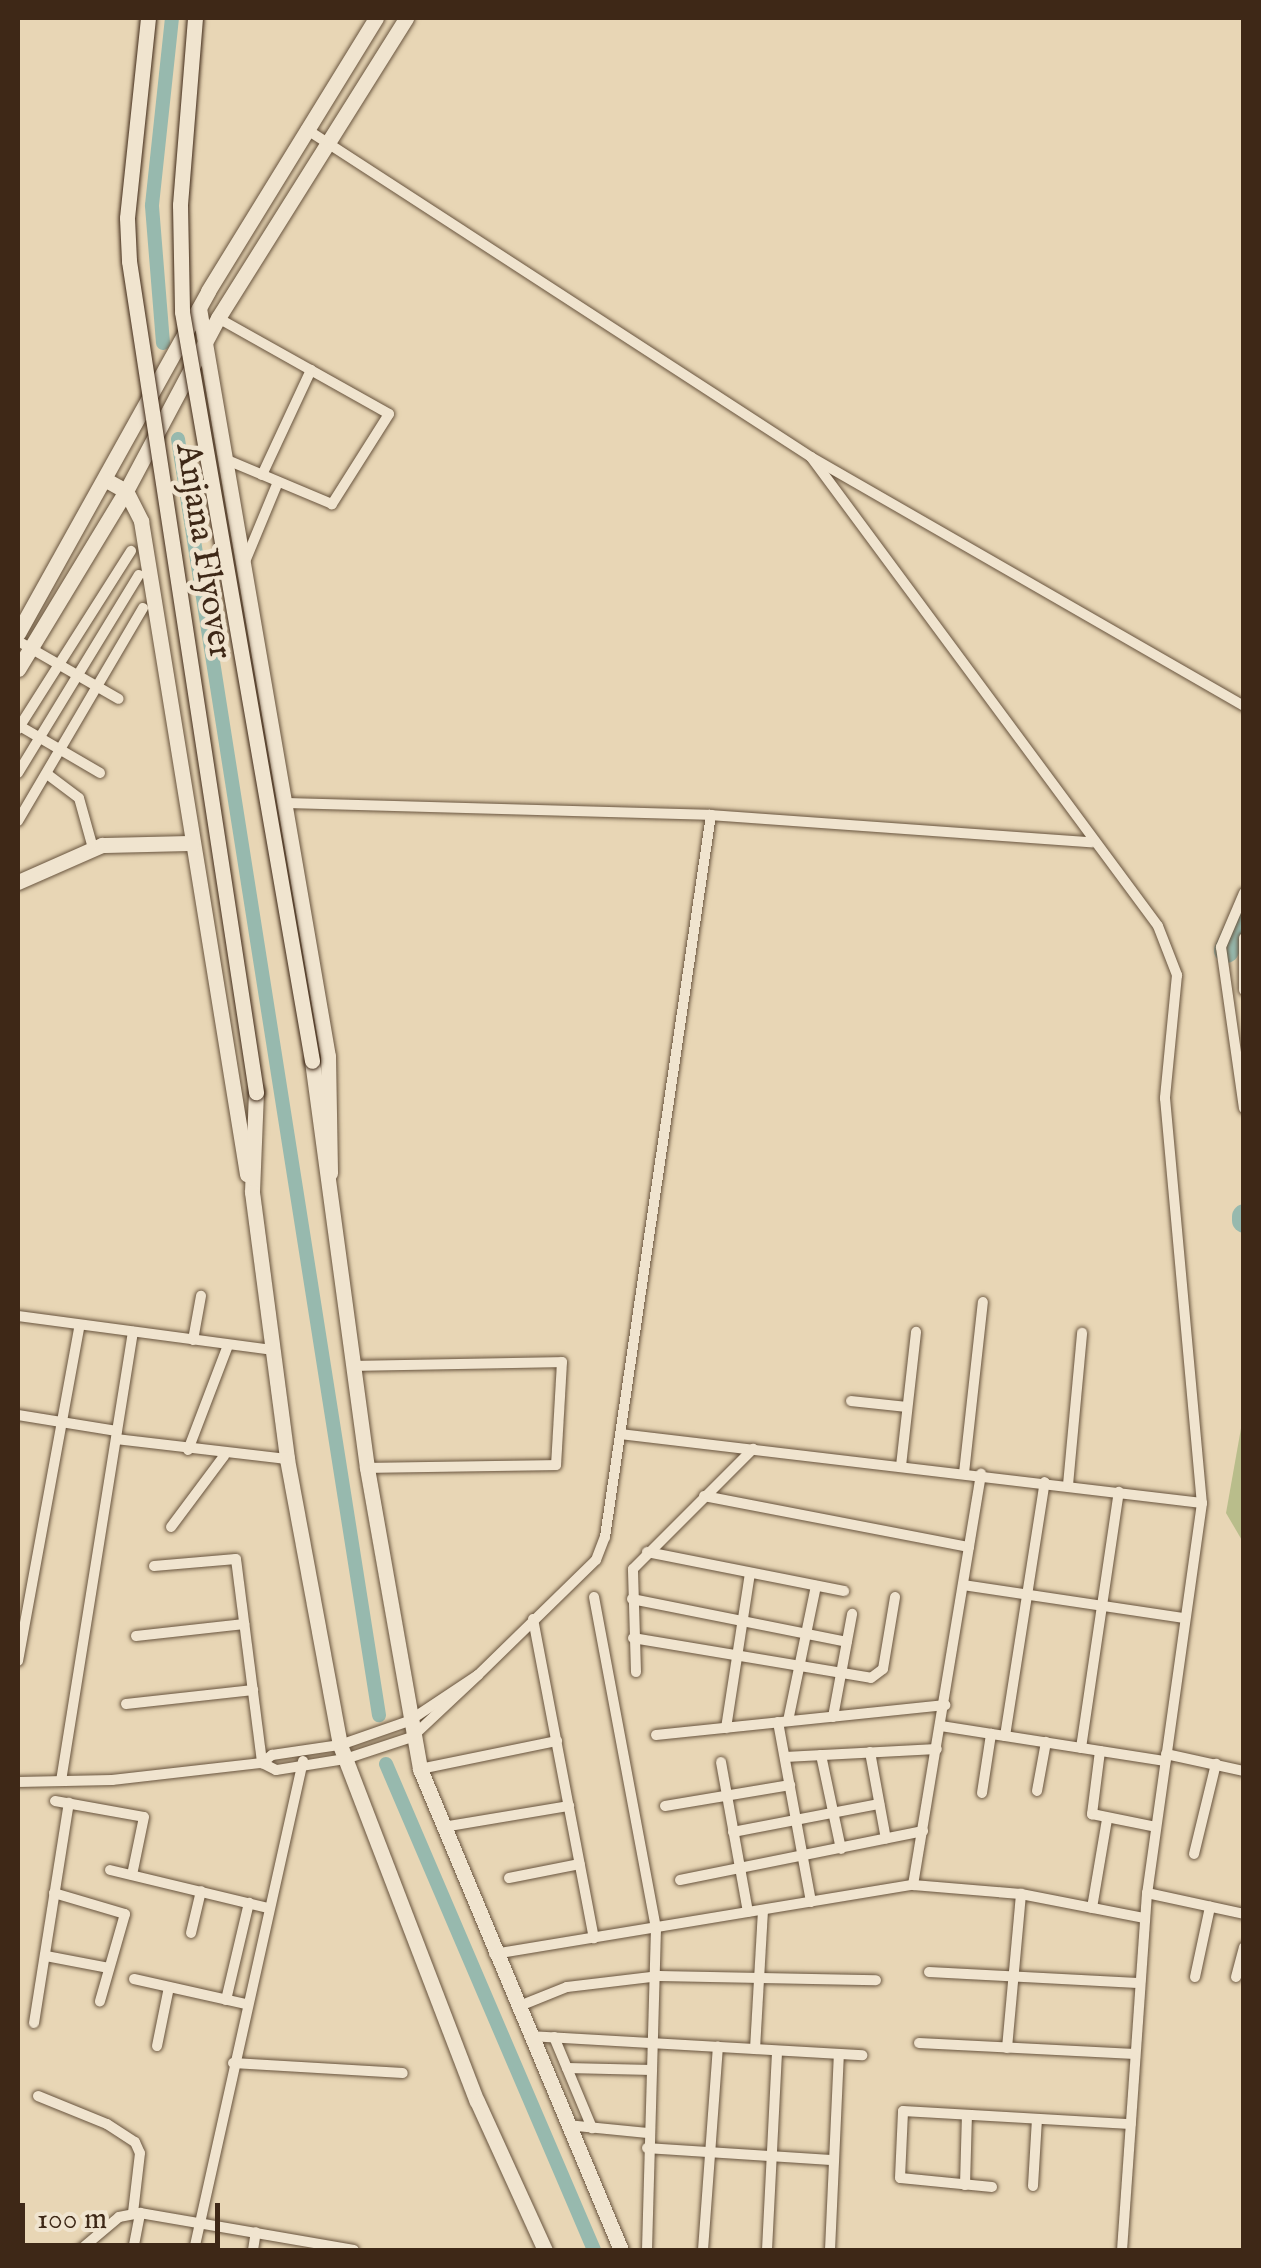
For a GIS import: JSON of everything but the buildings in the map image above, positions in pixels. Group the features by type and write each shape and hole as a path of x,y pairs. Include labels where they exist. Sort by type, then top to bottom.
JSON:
{"main road":[{"name":"Anjana Flyover","path":"148,18 127,218 129,261 256,1092 252,1192"},
{"name":"Anjana Flyover","path":"195,18 180,204 182,312 312,1061 327,1192"},
{"path":"18,633 199,308 376,18"},
{"path":"18,669 24,645 126,491 218,318 406,18"},
{"path":"199,308 328,1056 334,1154 327,1192 410,1729 420,1769 494,1954 621,2250"},
{"path":"106,480 126,491 141,522 235,1126 252,1192 287,1459 342,1752 477,2101 545,2250"},
{"path":"18,882 93,848 120,841 192,843"}],"street":[{"path":"306,129 812,457 1244,706"},
{"path":"218,318 385,411 388,420 332,504 224,459"},
{"path":"262,475 311,370"},
{"path":"812,457 1092,842 1158,926 1177,976 1165,1098 1202,1503 1147,1893 1122,2250"},
{"path":"242,568 278,482"},
{"path":"100,772 18,727 131,551"},
{"path":"18,773 139,575"},
{"path":"19,814 100,688 143,608"},
{"path":"24,645 119,699"},
{"path":"46,774 79,798 93,848"},
{"path":"284,804 711,814 1092,842"},
{"path":"18,1782 94,1781 262,1763 276,1770 300,1766 410,1729 478,1675 602,1549 711,814"},
{"path":"1244,892 1221,947 1221,973 1244,1108"},
{"path":"1244,938 1244,990"},
{"path":"193,1340 201,1296"},
{"path":"964,1473 983,1302"},
{"path":"18,1330 19,1316 78,1327 274,1350"},
{"path":"18,1661 78,1327"},
{"path":"60,1781 133,1332"},
{"path":"901,1466 916,1332"},
{"path":"1068,1485 1082,1332"},
{"path":"188,1450 228,1345"},
{"path":"355,1366 562,1362 556,1465 367,1468"},
{"path":"851,1401 908,1407"},
{"path":"18,1415 224,1456 287,1459"},
{"path":"620,1434 1202,1503"},
{"path":"636,1672 633,1569 753,1449"},
{"path":"171,1528 224,1456"},
{"path":"913,1885 981,1474"},
{"path":"1005,1736 1045,1482"},
{"path":"1080,1748 1119,1492"},
{"path":"704,1496 969,1547"},
{"path":"647,1552 844,1592"},
{"path":"154,1566 236,1559 262,1763"},
{"path":"726,1728 750,1573"},
{"path":"962,1585 1185,1618"},
{"path":"810,1902 785,1757 783,1722 799,1671 816,1586"},
{"path":"594,1597 656,1928 660,1976 647,2148 647,2250"},
{"path":"633,1638 840,1678 879,1676 895,1597"},
{"path":"632,1599 847,1642"},
{"path":"833,1716 852,1614"},
{"path":"534,1619 594,1938"},
{"path":"136,1636 244,1624"},
{"path":"126,1704 253,1690"},
{"path":"656,1735 945,1705"},
{"path":"941,1726 1244,1771"},
{"path":"982,1794 991,1734"},
{"path":"420,1769 557,1741"},
{"path":"1038,1792 1046,1742"},
{"path":"785,1757 937,1749"},
{"path":"194,2250 246,2004 300,1766 307,1750"},
{"path":"1100,1751 1092,1814 1156,1826"},
{"path":"262,1763 272,1754 342,1752"},
{"path":"870,1752 886,1839"},
{"path":"821,1755 841,1849"},
{"path":"721,1762 748,1912"},
{"path":"1194,1854 1216,1764"},
{"path":"92,1807 94,1781"},
{"path":"665,1806 790,1785"},
{"path":"55,1801 144,1817 132,1875"},
{"path":"34,2024 69,1804"},
{"path":"734,1832 879,1804"},
{"path":"443,1827 569,1806"},
{"path":"1092,1908 1107,1819"},
{"path":"680,1880 923,1831"},
{"path":"509,1878 580,1864"},
{"path":"110,1870 268,1908"},
{"path":"494,1954 913,1885 1021,1894 1145,1918"},
{"path":"191,1933 201,1891"},
{"path":"54,1893 123,1909 100,2000"},
{"path":"1147,1893 1244,1914"},
{"path":"1007,2048 1021,1894"},
{"path":"226,2000 248,1903"},
{"path":"1194,1977 1210,1907"},
{"path":"755,2049 763,1910"},
{"path":"1236,1977 1244,1947"},
{"path":"46,1956 109,1968"},
{"path":"930,1972 1138,1983"},
{"path":"516,2007 567,1986 660,1976 876,1980"},
{"path":"134,1979 246,2004"},
{"path":"157,2046 169,1987"},
{"path":"528,2036 862,2055"},
{"path":"554,2037 592,2128"},
{"path":"919,2043 1134,2054"},
{"path":"704,2250 718,2047"},
{"path":"768,2250 778,2051"},
{"path":"830,2250 839,2054"},
{"path":"233,2063 403,2074"},
{"path":"567,2068 652,2070"},
{"path":"38,2096 108,2124 135,2142 140,2152 134,2250"},
{"path":"992,2187 908,2181 897,2168 903,2111 1131,2124"},
{"path":"965,2185 967,2115"},
{"path":"1033,2186 1037,2118"},
{"path":"567,2126 648,2133"},
{"path":"647,2148 834,2160"},
{"path":"80,2250 136,2213 354,2250"},
{"path":"253,2250 256,2232"}],"green space":[{"path":"1243,1417 1243,1542 1226,1513"}],"waterway":[{"path":"163,343 152,205 172,18"},
{"path":"178,439 379,1715"},
{"path":"1226,950 1244,912"},
{"path":"386,1764 594,2250"}]}
